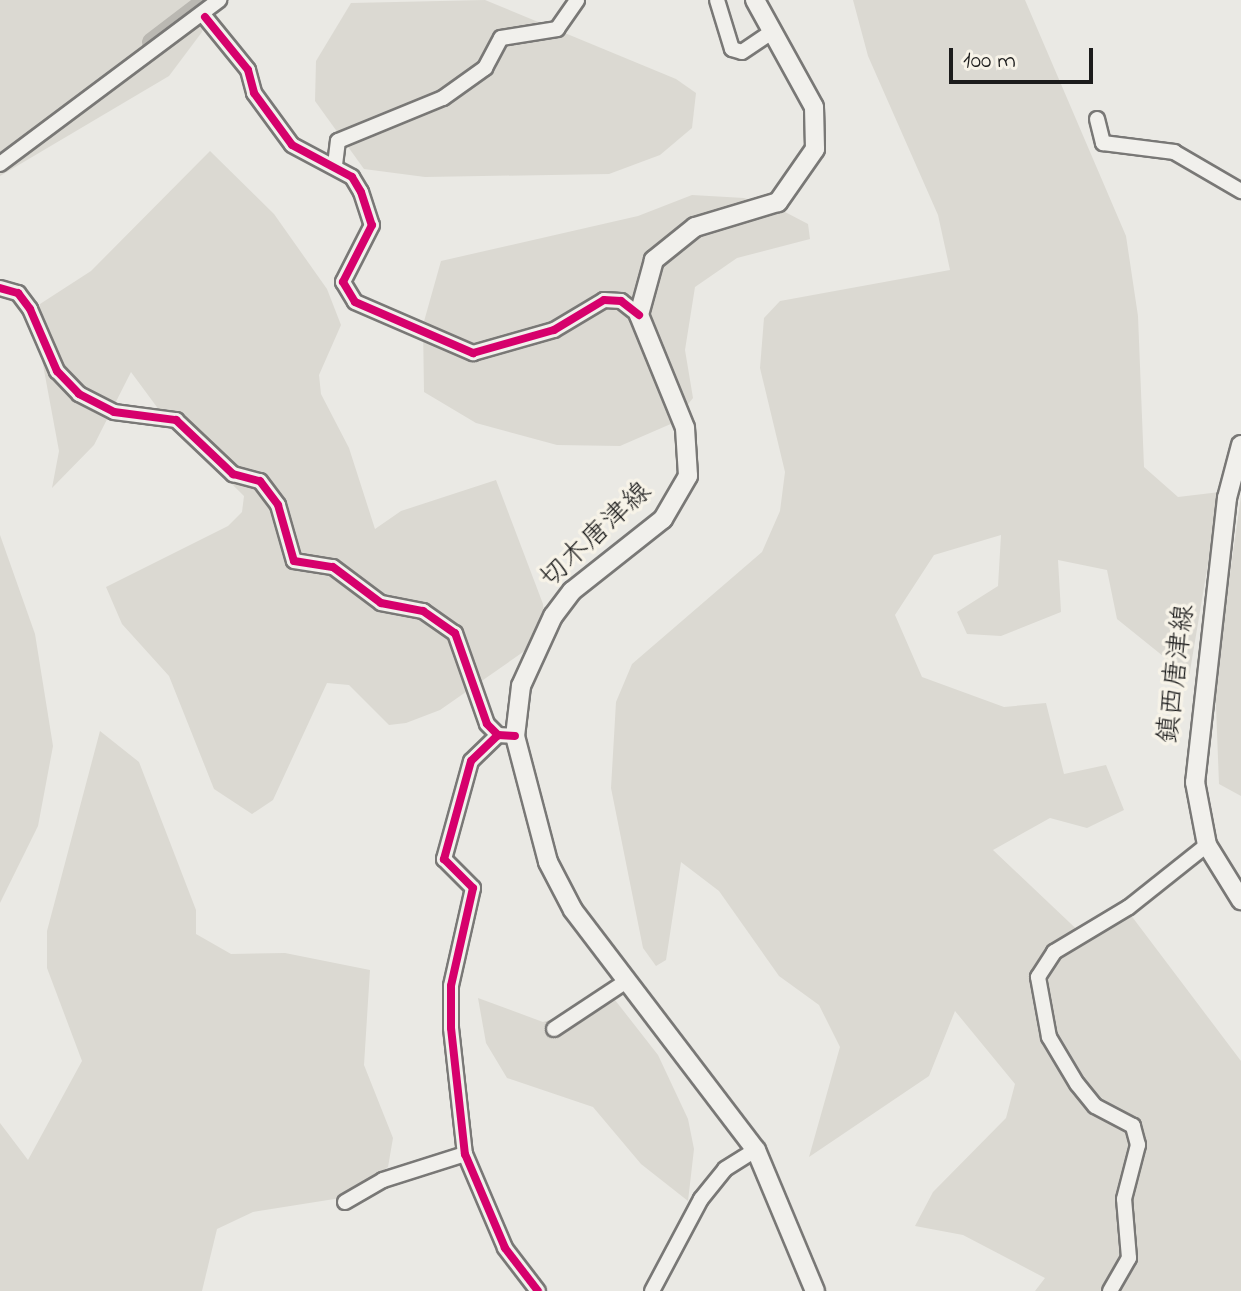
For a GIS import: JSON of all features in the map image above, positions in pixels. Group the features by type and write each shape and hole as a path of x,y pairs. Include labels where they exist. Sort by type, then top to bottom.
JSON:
{"main road":[{"path":"639,315 641,287 672,239 778,202 806,170 815,149 814,107 755,0"},
{"name":"切木唐津線","path":"639,315 685,428 688,476 663,519 572,591 553,616 521,686 506,735 548,862 625,982 756,1150 815,1291"},
{"name":"鎮西唐津線","path":"1241,445 1227,498 1196,747 1207,845 1241,900"}],"street":[{"path":"0,164 205,17 219,0"},
{"path":"335,165 338,141 443,98 485,68 501,38 557,29 577,0"},
{"path":"717,0 732,49 742,52 772,32"},
{"path":"205,17 248,70 254,93 292,145 335,165 352,177 372,225 343,282 372,312 473,353 554,330 604,300 621,301 639,315"},
{"path":"1097,119 1103,143 1174,152 1241,191"},
{"path":"0,288 18,293 30,309 57,371 79,394 114,412 176,420 233,474 260,481 278,505 294,561 333,567 381,603 423,611 455,633 480,709 506,735 471,761 444,859 473,888 451,986 465,1154 494,1226 538,1291"},
{"path":"1110,1291 1129,1258 1124,1199 1138,1145 1133,1126 1095,1106 1077,1084 1049,1037 1038,977 1054,952 1129,907 1207,845"},
{"path":"554,1029 625,982"},
{"path":"652,1291 701,1199 725,1169 756,1150"},
{"path":"345,1202 383,1180 465,1154"}],"shaded area":[{"path":"0,0 212,0 202,32 169,76 0,176"},
{"path":"485,0 676,79 696,93 692,128 660,155 609,174 425,177 364,169 315,101 316,61 351,3"},
{"path":"853,0 1025,0 1126,236 1138,316 1144,467 1178,497 1220,492 1189,677 1117,619 1107,570 1058,560 1061,612 1001,636 967,634 957,612 998,586 1001,535 934,555 895,615 922,677 1004,707 1046,703 1064,774 1106,765 1124,810 1087,828 1050,818 993,850 1088,940 1130,914 1241,1061 1241,1291 1035,1291 1045,1278 963,1235 915,1226 933,1192 1006,1118 1015,1084 955,1011 929,1076 809,1157 840,1047 819,1005 779,976 719,891 681,862 666,960 656,966 643,948 611,788 616,702 632,664 762,552 780,511 785,472 760,368 764,318 780,301 950,270 938,215 868,56"},
{"path":"210,151 274,214 327,289 341,325 319,375 321,394 349,448 375,529 401,511 496,480 543,604 546,636 440,710 406,723 389,725 349,685 327,683 273,800 252,814 214,789 169,676 122,624 106,587 228,526 242,512 244,496 165,418 131,372 94,445 52,488 59,451 36,327 40,304 91,271"},
{"path":"692,195 744,198 785,212 808,224 810,239 737,258 695,287 685,350 693,398 673,423 620,446 557,445 476,423 424,392 423,325 441,261 638,216"},
{"path":"1241,496 1241,796 1219,784 1215,680"},
{"path":"0,535 35,634 53,746 38,826 0,903"},
{"path":"100,731 139,762 196,910 196,934 231,954 285,953 370,970 364,1065 393,1138 388,1167 347,1197 253,1212 217,1229 202,1291 0,1291 0,1123 28,1160 82,1061 47,968 47,931"},
{"path":"478,998 543,1022 615,1000 658,1055 688,1119 694,1149 688,1201 641,1164 593,1107 507,1078 486,1043"}],"waterway":[{"path":"151,42 206,0"}],"cycle path":[{"path":"205,17 248,70 254,93 292,145 352,177 361,192 372,225 343,282 355,302 473,353 554,330 604,300 621,301 639,315"},
{"path":"0,288 18,293 30,309 57,371 79,394 114,412 176,420 233,474 260,481 278,505 294,561 333,567 381,603 423,611 455,633 487,724 498,735 515,736"},
{"path":"498,735 471,761 444,859 473,888 451,986 451,1028 465,1154 505,1248 538,1291"}]}
